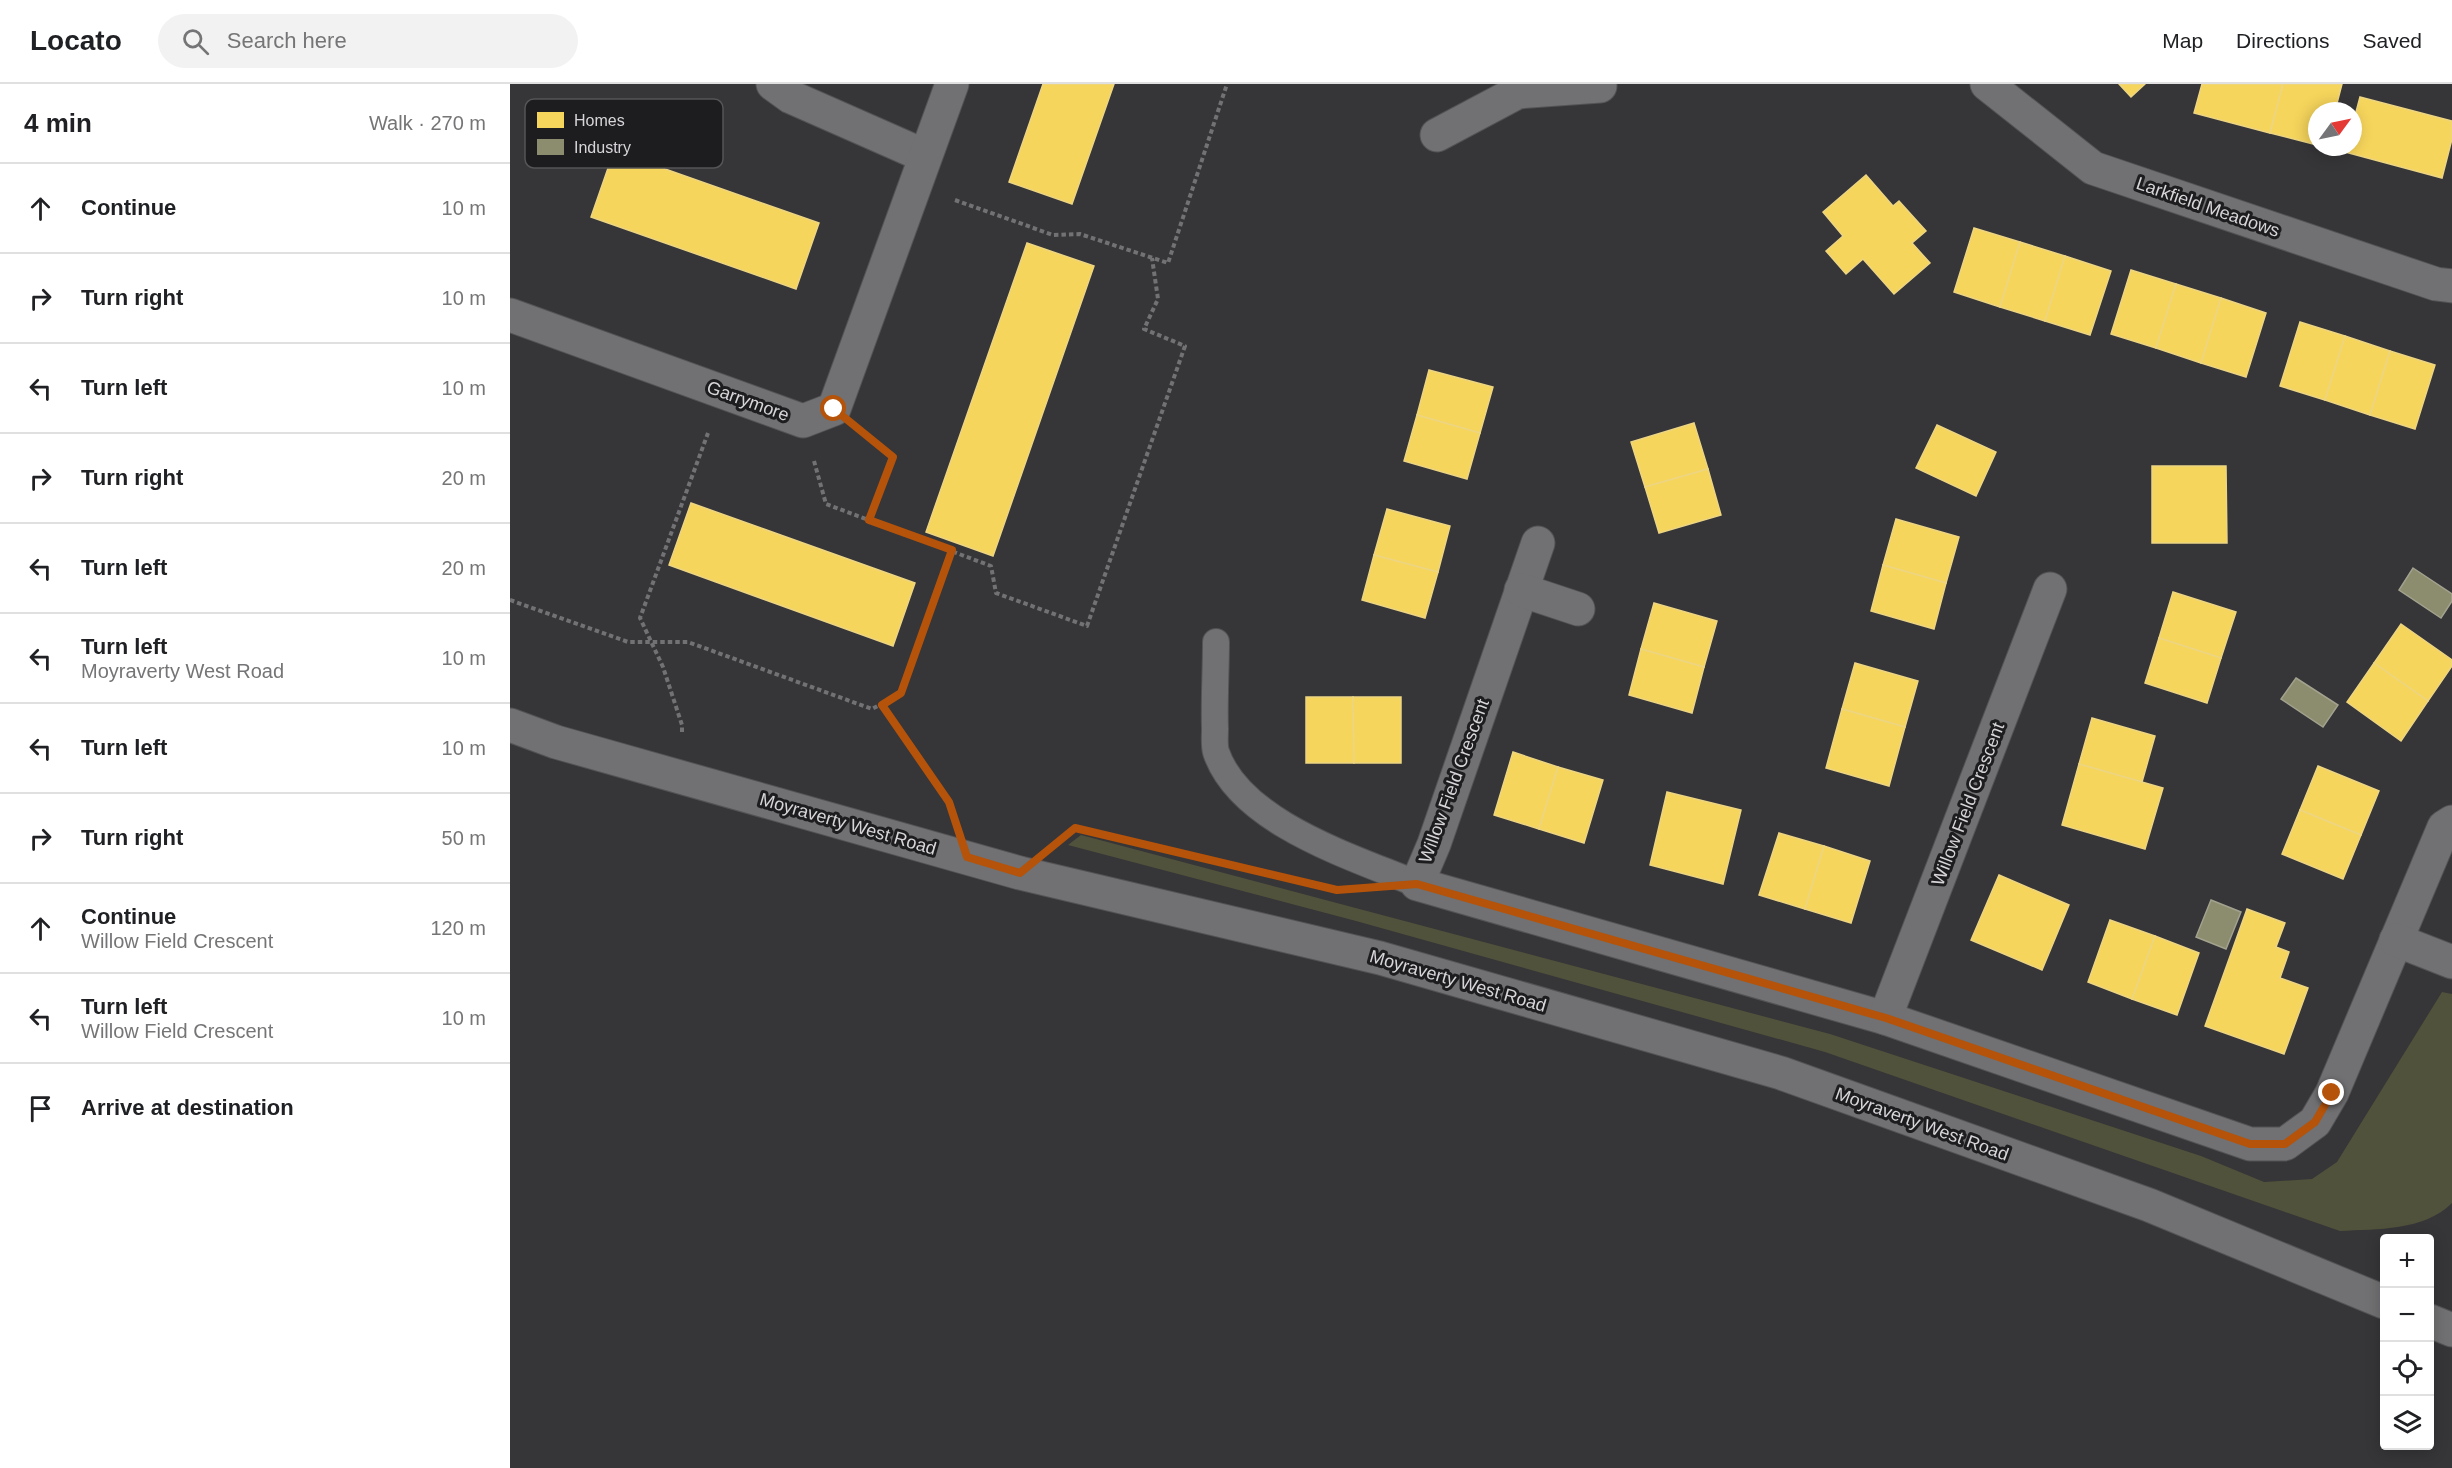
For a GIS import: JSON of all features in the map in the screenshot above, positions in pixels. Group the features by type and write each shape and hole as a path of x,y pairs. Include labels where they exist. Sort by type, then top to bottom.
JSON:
{"street":[{"path":"773,84 791,97 920,171"},
{"path":"834,409 952,84"},
{"name":"Larkfield Meadows","path":"1987,84 2093,168 2436,284 2452,286"},
{"path":"1437,135 1519,88 1600,86"},
{"name":"Garrymore","path":"510,315 803,421 834,409"},
{"name":"Willow Field Crescent","path":"1538,543 1434,844 1417,884 1886,1018 2250,1144 2285,1144 2315,1122 2332,1093 2444,827 2452,822"},
{"name":"Willow Field Crescent","path":"1886,1018 2050,589"},
{"path":"1521,590 1578,609"},
{"name":"Moyraverty West Road","path":"510,725 556,742 1020,873 1380,958 1781,1073 2149,1205 2380,1300"},
{"path":"2396,940 2452,962"}],"lane":[{"path":"1216,642 1216,751 1231,778 1249,800 1282,823 1336,850 1417,884"}],"path":[{"path":"920,171 1053,235 1080,234 1168,263 1227,84"},
{"path":"803,421 826,504 991,566 996,593 1087,626 1185,346 1144,329 1158,299 1152,258"},
{"path":"683,778 682,725 663,667 640,618 723,392"},
{"path":"834,409 893,457 869,520"},
{"path":"510,600 628,642 688,642 872,709 901,693 952,550"},
{"path":"882,705 949,802 967,857"},
{"path":"1020,873 1075,828 1314,885"}],"green space":[{"path":"1081,835 1830,1034 2201,1156 2264,1182 2312,1179 2337,1162 2442,992 2452,994 2452,1203 2441,1212 2414,1224 2384,1229 2340,1231 1825,1052 1356,921 1068,845"}],"building: Homes":[{"path":"1043,84 1114,84 1072,204 1009,182"},
{"path":"2119,84 2145,84 2131,97"},
{"path":"2202,84 2283,84 2270,133 2194,113"},
{"path":"2283,84 2342,84 2337,102 2308,102 2308,143 2270,133"},
{"path":"2360,97 2452,121 2452,139 2442,178 2360,156 2362,156 2362,102 2359,102"},
{"path":"608,168 662,168 819,223 796,289 591,217"},
{"path":"1866,175 1893,206 1899,201 1926,231 1912,243 1930,263 1894,294 1863,259 1846,274 1826,251 1843,236 1823,212"},
{"path":"1974,228 2020,242 2000,307 1954,292"},
{"path":"2020,242 2065,256 2045,321 2000,307"},
{"path":"1027,243 1094,266 993,556 926,532"},
{"path":"2065,256 2111,271 2090,335 2045,321"},
{"path":"2131,270 2176,284 2156,348 2111,334"},
{"path":"2176,284 2221,298 2201,363 2156,348"},
{"path":"2221,298 2266,313 2246,377 2201,363"},
{"path":"2300,322 2345,336 2325,400 2280,386"},
{"path":"2345,336 2390,351 2370,415 2325,400"},
{"path":"2390,351 2435,365 2415,429 2370,415"},
{"path":"1429,370 1493,387 1480,433 1417,415"},
{"path":"1417,415 1480,433 1467,479 1404,461"},
{"path":"1694,423 1708,469 1645,487 1631,442"},
{"path":"1937,425 1996,452 1976,496 1916,468"},
{"path":"2152,466 2226,466 2227,543 2152,543"},
{"path":"1708,469 1721,515 1659,533 1645,487"},
{"path":"691,503 915,583 893,646 669,565"},
{"path":"1387,509 1450,526 1438,572 1374,555"},
{"path":"1896,519 1959,537 1946,583 1883,565"},
{"path":"1374,555 1438,572 1425,618 1362,600"},
{"path":"1883,565 1946,583 1934,629 1871,611"},
{"path":"2173,592 2236,612 2221,658 2159,638"},
{"path":"1654,603 1717,621 1704,667 1641,649"},
{"path":"2401,624 2452,660 2452,666 2428,701 2374,663"},
{"path":"2159,638 2221,658 2207,703 2145,683"},
{"path":"1641,649 1704,667 1692,713 1629,695"},
{"path":"1855,663 1918,681 1905,727 1842,709"},
{"path":"2374,663 2428,701 2401,741 2347,702"},
{"path":"1306,697 1353,697 1354,763 1306,763"},
{"path":"1353,697 1401,697 1401,763 1354,763"},
{"path":"1842,709 1905,727 1889,786 1826,768"},
{"path":"2092,718 2155,736 2142,782 2079,764"},
{"path":"1513,752 1558,767 1539,829 1494,815"},
{"path":"2079,764 2163,788 2145,849 2062,825"},
{"path":"2318,766 2379,791 2361,835 2300,810"},
{"path":"1558,767 1603,780 1584,843 1539,829"},
{"path":"1667,792 1741,810 1723,884 1650,865"},
{"path":"2300,810 2361,835 2343,879 2282,854"},
{"path":"1779,833 1824,846 1805,909 1759,895"},
{"path":"1824,846 1870,861 1851,923 1805,909"},
{"path":"1999,875 2069,905 2042,970 1971,940"},
{"path":"2247,909 2285,923 2276,947 2289,952 2280,978 2308,988 2284,1054 2205,1026"},
{"path":"2110,920 2155,936 2132,999 2088,982"},
{"path":"2155,936 2199,953 2177,1015 2132,999"}],"building: Industry":[{"path":"2413,568 2452,594 2452,601 2441,618 2399,590"},
{"path":"2296,678 2338,705 2323,727 2281,699"},
{"path":"2211,900 2241,912 2226,949 2196,937"}],"route":[{"path":"834,409 893,457 869,520 952,550 901,693 882,705 949,802 967,857 1020,873 1075,828 1337,890 1417,884 1886,1018 2250,1144 2285,1144 2315,1122 2332,1093"}]}
